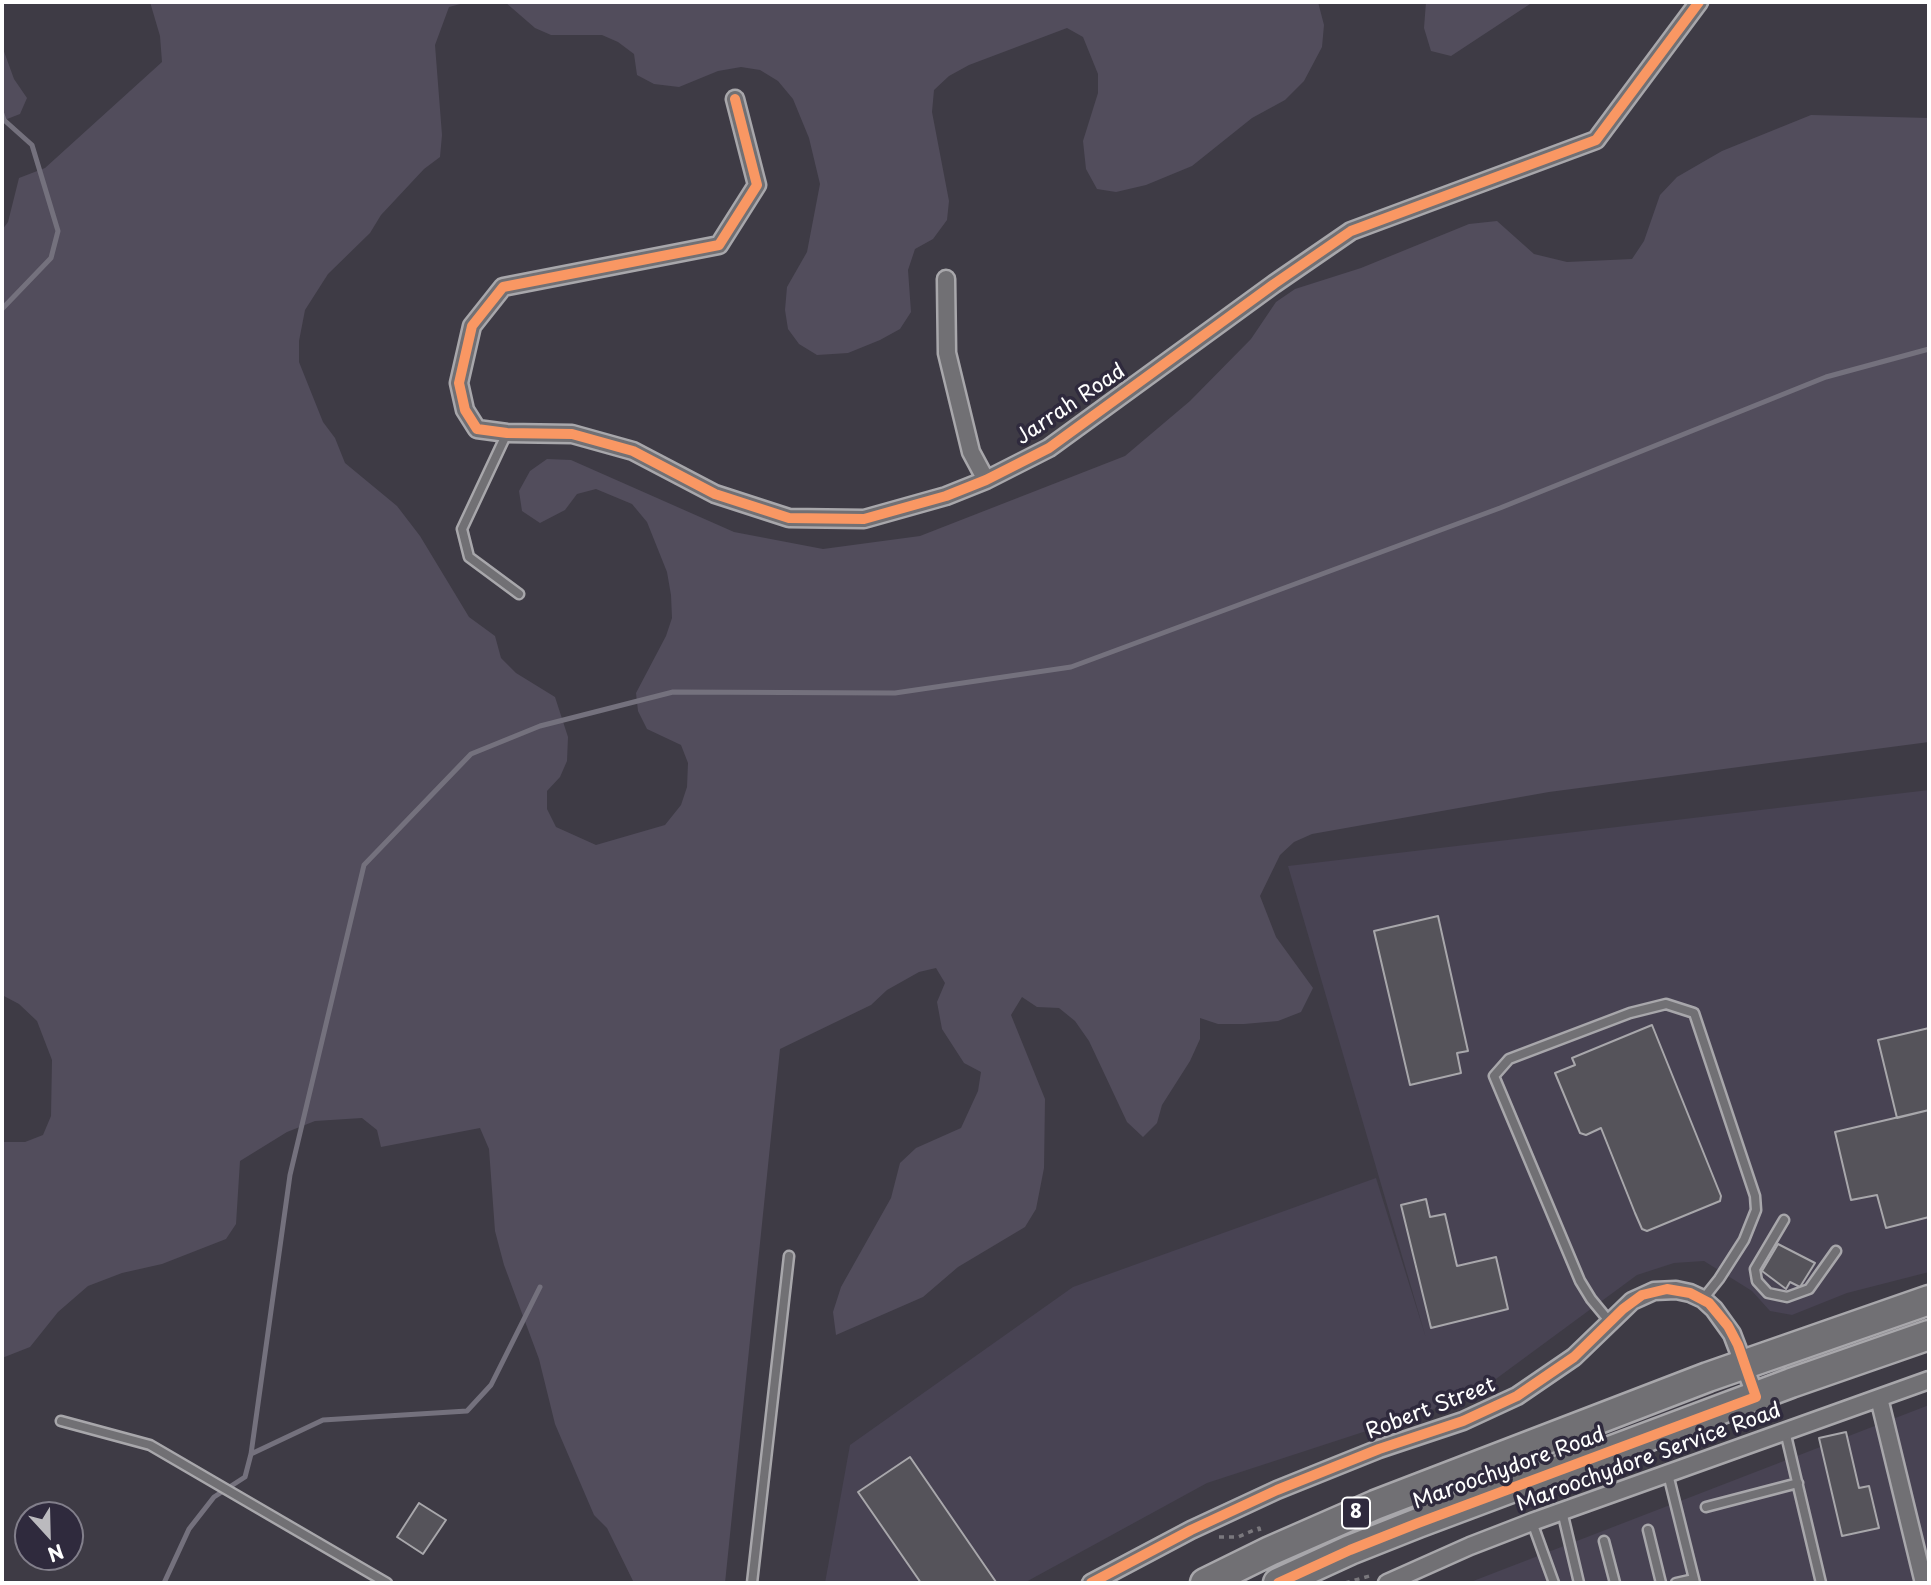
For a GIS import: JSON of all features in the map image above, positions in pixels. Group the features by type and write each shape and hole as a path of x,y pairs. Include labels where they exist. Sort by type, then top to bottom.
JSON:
{"highway":[{"name":"Maroochydore Road","path":"1205,1583 1270,1551 1376,1505 1744,1364 1929,1300"},
{"name":"Maroochydore Road","path":"1278,1583 1406,1528 1929,1335"}],"street":[{"name":"Jarrah Road","path":"735,99 757,185 719,245 503,287 472,326 459,383 465,410 477,429 572,435 633,451 715,494 789,518 863,519 946,496 986,480 1049,448 1351,231 1596,140 1699,2"},
{"path":"946,279 947,353 971,452 986,480"},
{"name":"Robert Street","path":"1091,1583 1191,1530 1339,1464 1463,1421 1499,1405 1556,1370 1589,1344 1632,1301 1654,1291 1676,1290 1703,1298"},
{"path":"1703,1298 1728,1326 1756,1397"},
{"name":"Maroochydore Service Road","path":"1387,1583 1531,1522 1929,1380"},
{"path":"1879,1398 1924,1583"}],"lane":[{"path":"508,433 462,529 469,557 519,594"},
{"path":"1610,1322 1580,1281 1494,1076 1509,1059 1630,1013 1666,1004 1693,1013 1755,1196 1756,1210 1744,1240 1703,1298"},
{"path":"1784,1220 1755,1269 1757,1282 1768,1293 1787,1297 1809,1289 1836,1251"},
{"path":"752,1583 789,1256"},
{"path":"61,1421 150,1445 387,1583"},
{"path":"1785,1431 1821,1583"},
{"path":"1668,1474 1695,1581 1676,1583"},
{"path":"1706,1507 1798,1483"},
{"path":"1562,1511 1579,1583"},
{"path":"1531,1522 1554,1583"},
{"path":"1648,1531 1661,1583"},
{"path":"1604,1541 1615,1583"}],"path":[{"path":"1191,1530 1198,1543 1218,1536 1245,1535 1259,1528 1270,1551"},
{"path":"1345,1583 1372,1574 1376,1583"}],"shaded area":[{"path":"150,2 468,2 449,7 435,45 442,135 440,157 424,169 381,215 370,233 328,274 305,310 299,341 299,362 323,422 335,438 345,463 397,506 420,536 469,617 495,636 501,658 516,673 555,697 568,737 567,761 560,777 547,791 547,809 556,827 596,845 665,825 681,805 687,787 688,763 681,745 647,729 638,711 636,693 666,636 672,618 671,595 667,572 647,522 632,504 596,489 577,494 565,510 540,523 522,511 519,491 530,471 547,459 571,460 734,532 823,549 920,536 1125,456 1190,401 1251,339 1276,302 1295,289 1361,268 1469,224 1497,221 1534,254 1567,262 1632,259 1644,241 1660,195 1677,177 1722,151 1811,115 1929,118 1929,742 1549,792 1312,834 1294,842 1280,855 1260,896 1276,937 1313,988 1301,1012 1278,1021 1244,1024 1218,1024 1200,1018 1200,1039 1190,1061 1162,1105 1157,1123 1143,1137 1127,1122 1089,1041 1075,1021 1059,1008 1037,1007 1022,997 1011,1015 1045,1099 1044,1168 1036,1209 1025,1227 958,1267 923,1297 836,1335 833,1312 841,1287 891,1198 900,1163 916,1148 961,1128 978,1091 981,1072 964,1063 942,1029 937,1002 945,983 936,968 919,972 887,990 871,1005 780,1049 725,1583 634,1583 607,1528 594,1515 555,1424 539,1359 504,1265 495,1231 489,1149 480,1128 381,1147 377,1130 362,1118 315,1121 287,1132 240,1161 236,1224 226,1239 162,1264 122,1273 88,1286 58,1312 30,1347 2,1358 2,1142 25,1142 43,1135 51,1116 52,1060 37,1021 19,1004 2,995 2,230 8,222 19,178 45,168 162,62 160,36"},
{"path":"505,2 1318,2 1324,25 1322,47 1304,81 1285,100 1252,118 1192,166 1146,185 1116,192 1097,189 1086,169 1083,141 1098,93 1098,74 1083,37 1067,28 969,65 949,76 934,90 932,112 949,201 947,220 933,239 915,249 908,270 911,312 900,329 880,340 848,353 817,355 799,344 788,329 785,310 787,287 807,252 820,184 809,138 793,99 778,81 760,70 741,67 718,71 679,87 654,84 637,75 634,54 618,42 602,35 551,35 535,28"},
{"path":"1426,2 1533,2 1451,56 1431,51 1424,28"},
{"path":"2,46 14,79 27,98 20,114 2,121"},
{"path":"1929,790 1929,1272 1847,1293 1792,1315 1770,1311 1752,1291 1704,1261 1674,1263 1637,1275 1485,1387 1446,1405 1207,1483 1024,1583 825,1583 850,1445 1073,1287 1376,1178 1426,1338 1288,866"},
{"path":"1929,1405 1929,1583 1468,1583"}],"building":[{"path":"1438,916 1468,1051 1457,1053 1461,1073 1410,1085 1374,931"},
{"path":"1652,1025 1721,1196 1720,1201 1647,1231 1642,1229 1601,1128 1586,1135 1580,1133 1555,1073 1575,1065 1572,1058"},
{"path":"1929,1028 1929,1110 1897,1118 1878,1040"},
{"path":"1929,1110 1929,1217 1886,1228 1877,1195 1851,1200 1835,1132"},
{"path":"1426,1199 1430,1217 1445,1214 1457,1266 1496,1257 1508,1309 1431,1328 1401,1205"},
{"path":"1778,1244 1815,1263 1800,1287 1790,1282 1786,1289 1762,1271"},
{"path":"1846,1432 1859,1488 1869,1486 1879,1528 1842,1536 1819,1438"},
{"path":"910,1457 995,1583 921,1583 858,1492"},
{"path":"419,1503 446,1520 423,1554 397,1537"}],"waterway":[{"path":"2,114 4,120 32,145 58,231 51,258 2,309"},
{"path":"164,1583 189,1529 214,1497 245,1477 251,1454 290,1175 364,865 471,754 540,726 673,692 895,693 1071,667 1500,508 1826,377 1929,349"},
{"path":"251,1454 323,1420 467,1411 491,1385 540,1287"}],"cycle path":[{"path":"735,99 757,185 719,245 503,287 472,326 459,383 465,410 477,429 507,433 572,434 633,451 715,494 789,518 864,519 946,496 986,480 1049,448 1351,231 1596,140 1699,2"},
{"path":"1091,1583 1191,1530 1277,1490 1379,1449 1463,1421 1517,1396 1574,1357 1623,1309 1642,1295 1667,1289 1690,1293 1709,1303 1728,1326 1738,1345 1756,1397 1418,1523 1278,1583"}]}
